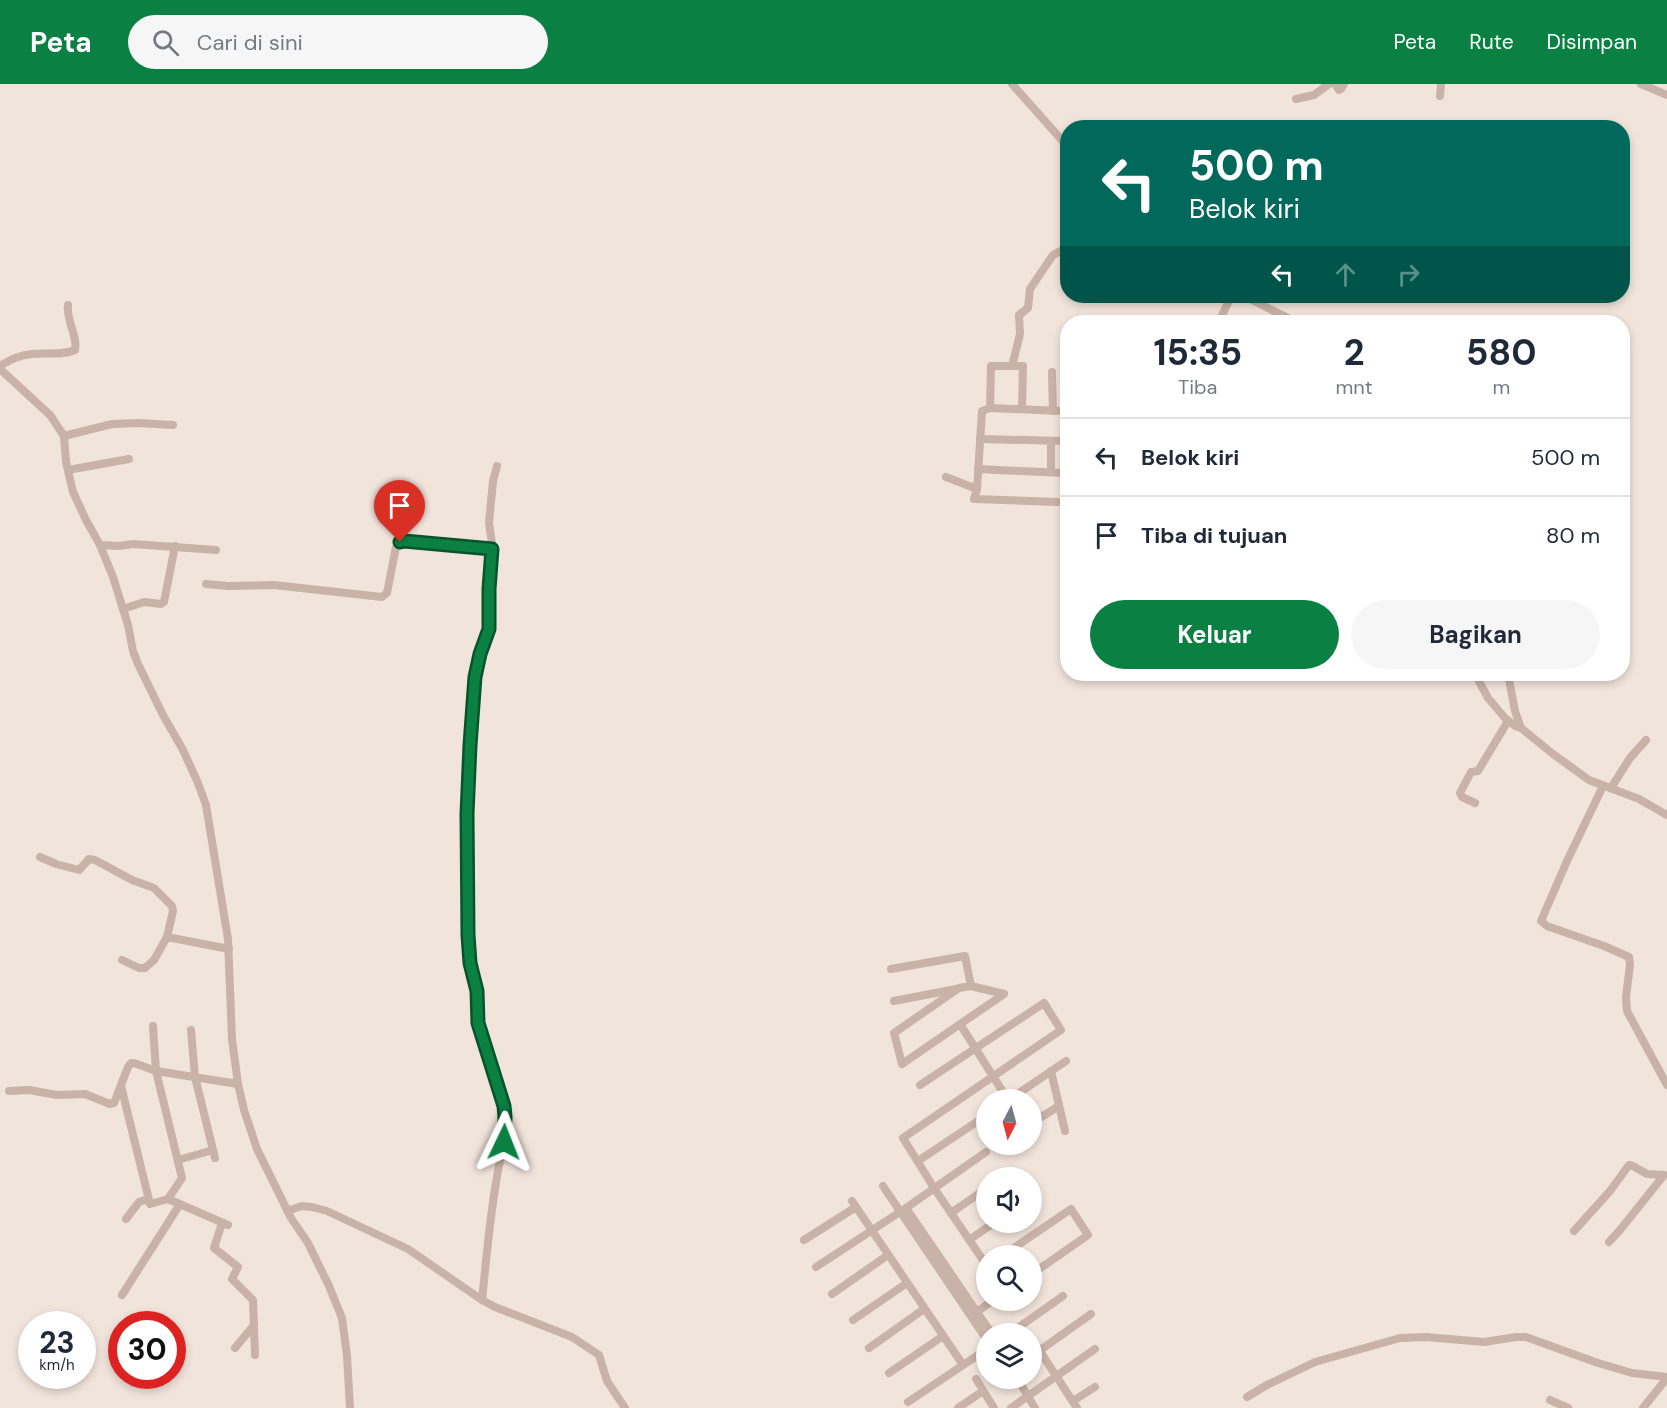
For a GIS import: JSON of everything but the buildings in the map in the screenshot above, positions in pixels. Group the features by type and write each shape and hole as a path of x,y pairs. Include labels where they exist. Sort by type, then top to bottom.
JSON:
{"street":[{"path":"1012,84 1060,138"},
{"path":"1296,99 1314,95 1329,84"},
{"path":"1335,84 1341,90 1344,84"},
{"path":"1440,96 1441,84"},
{"path":"1641,84 1667,95"},
{"path":"1012,366 1020,334 1019,315 1028,308 1030,289 1053,255 1060,251"},
{"path":"1258,303 1281,315"},
{"path":"68,305 67,313 76,345 75,350 57,354 17,356 0,367 50,415 64,436 68,470 74,492 113,577 138,664 183,750 206,805 229,949 232,1039 244,1110 257,1149 287,1211 308,1243 342,1318 350,1408"},
{"path":"990,408 992,366 1023,366 1022,410"},
{"path":"1052,372 1058,411 990,408 982,411 977,489 974,499 1057,502"},
{"path":"64,436 112,424 173,425"},
{"path":"980,439 1060,441"},
{"path":"1051,472 1052,441"},
{"path":"68,470 129,459"},
{"path":"482,1300 495,1187 504,1142 505,1117 504,1106 478,1023 477,991 470,963 467,814 474,688 480,654 489,629 492,549 489,523 496,466"},
{"path":"978,470 1060,473"},
{"path":"946,477 977,489"},
{"path":"206,584 274,585 382,597 387,593 396,548 400,542 492,549"},
{"path":"100,545 133,544 216,550"},
{"path":"123,609 144,602 161,604 164,602 175,546"},
{"path":"1479,681 1488,698 1508,721 1521,728 1589,780 1639,800 1667,815"},
{"path":"1509,681 1521,728"},
{"path":"1475,803 1460,794 1470,773 1478,771 1508,721"},
{"path":"1646,740 1607,787 1567,861 1542,921 1547,926 1629,957 1627,1011 1667,1085"},
{"path":"40,857 58,865 80,870 88,859 95,860 132,880 154,888 172,906 167,937 154,960 146,968 139,968 122,960"},
{"path":"167,937 229,949"},
{"path":"891,969 965,956 971,986"},
{"path":"894,1001 959,988 971,986 1004,994 902,1064 894,1033 959,988"},
{"path":"920,1084 1044,1003 1061,1029 903,1138 976,1250"},
{"path":"960,1024 1002,1089"},
{"path":"121,1086 150,1204 168,1198 182,1178 156,1071 153,1026"},
{"path":"177,1160 214,1154 195,1077 190,1030"},
{"path":"1025,1089 1066,1061"},
{"path":"9,1091 30,1090 57,1095 85,1094 110,1104 114,1103 131,1063 156,1071 238,1084"},
{"path":"1051,1071 1065,1131"},
{"path":"1042,1117 1059,1106"},
{"path":"918,1161 976,1122"},
{"path":"816,1267 982,1155"},
{"path":"1574,1231 1610,1191 1628,1166 1633,1166 1647,1174 1665,1174"},
{"path":"1609,1242 1665,1174"},
{"path":"884,1186 984,1323"},
{"path":"951,1213 976,1196"},
{"path":"168,1198 225,1224 214,1248 238,1268 232,1279 253,1300 255,1355"},
{"path":"126,1219 139,1202 148,1199"},
{"path":"122,1295 180,1204"},
{"path":"804,1240 854,1204 963,1365"},
{"path":"287,1211 302,1206 327,1211 408,1249 482,1300 518,1317 572,1337 599,1355 607,1381 625,1408"},
{"path":"1018,1245 1071,1209 1088,1235 1042,1267"},
{"path":"903,1210 976,1323"},
{"path":"969,1240 979,1233"},
{"path":"832,1294 888,1255"},
{"path":"853,1320 907,1283"},
{"path":"1025,1323 1063,1296"},
{"path":"869,1348 924,1309"},
{"path":"1042,1349 1091,1314"},
{"path":"235,1348 254,1325"},
{"path":"889,1373 943,1336"},
{"path":"1246,1397 1315,1362 1400,1338 1426,1337 1484,1342 1526,1337 1632,1373 1667,1377"},
{"path":"1011,1408 1095,1349"},
{"path":"1042,1355 1075,1405 1095,1387"},
{"path":"908,1402 976,1356"},
{"path":"1643,1408 1667,1377"},
{"path":"1024,1389 1035,1408"},
{"path":"958,1408 983,1391 994,1408"},
{"path":"1550,1400 1568,1408"}],"route":[{"path":"400,542 492,549 489,629 475,677 468,764 468,935 470,963 477,991 480,1033 504,1106 504,1142"}]}
